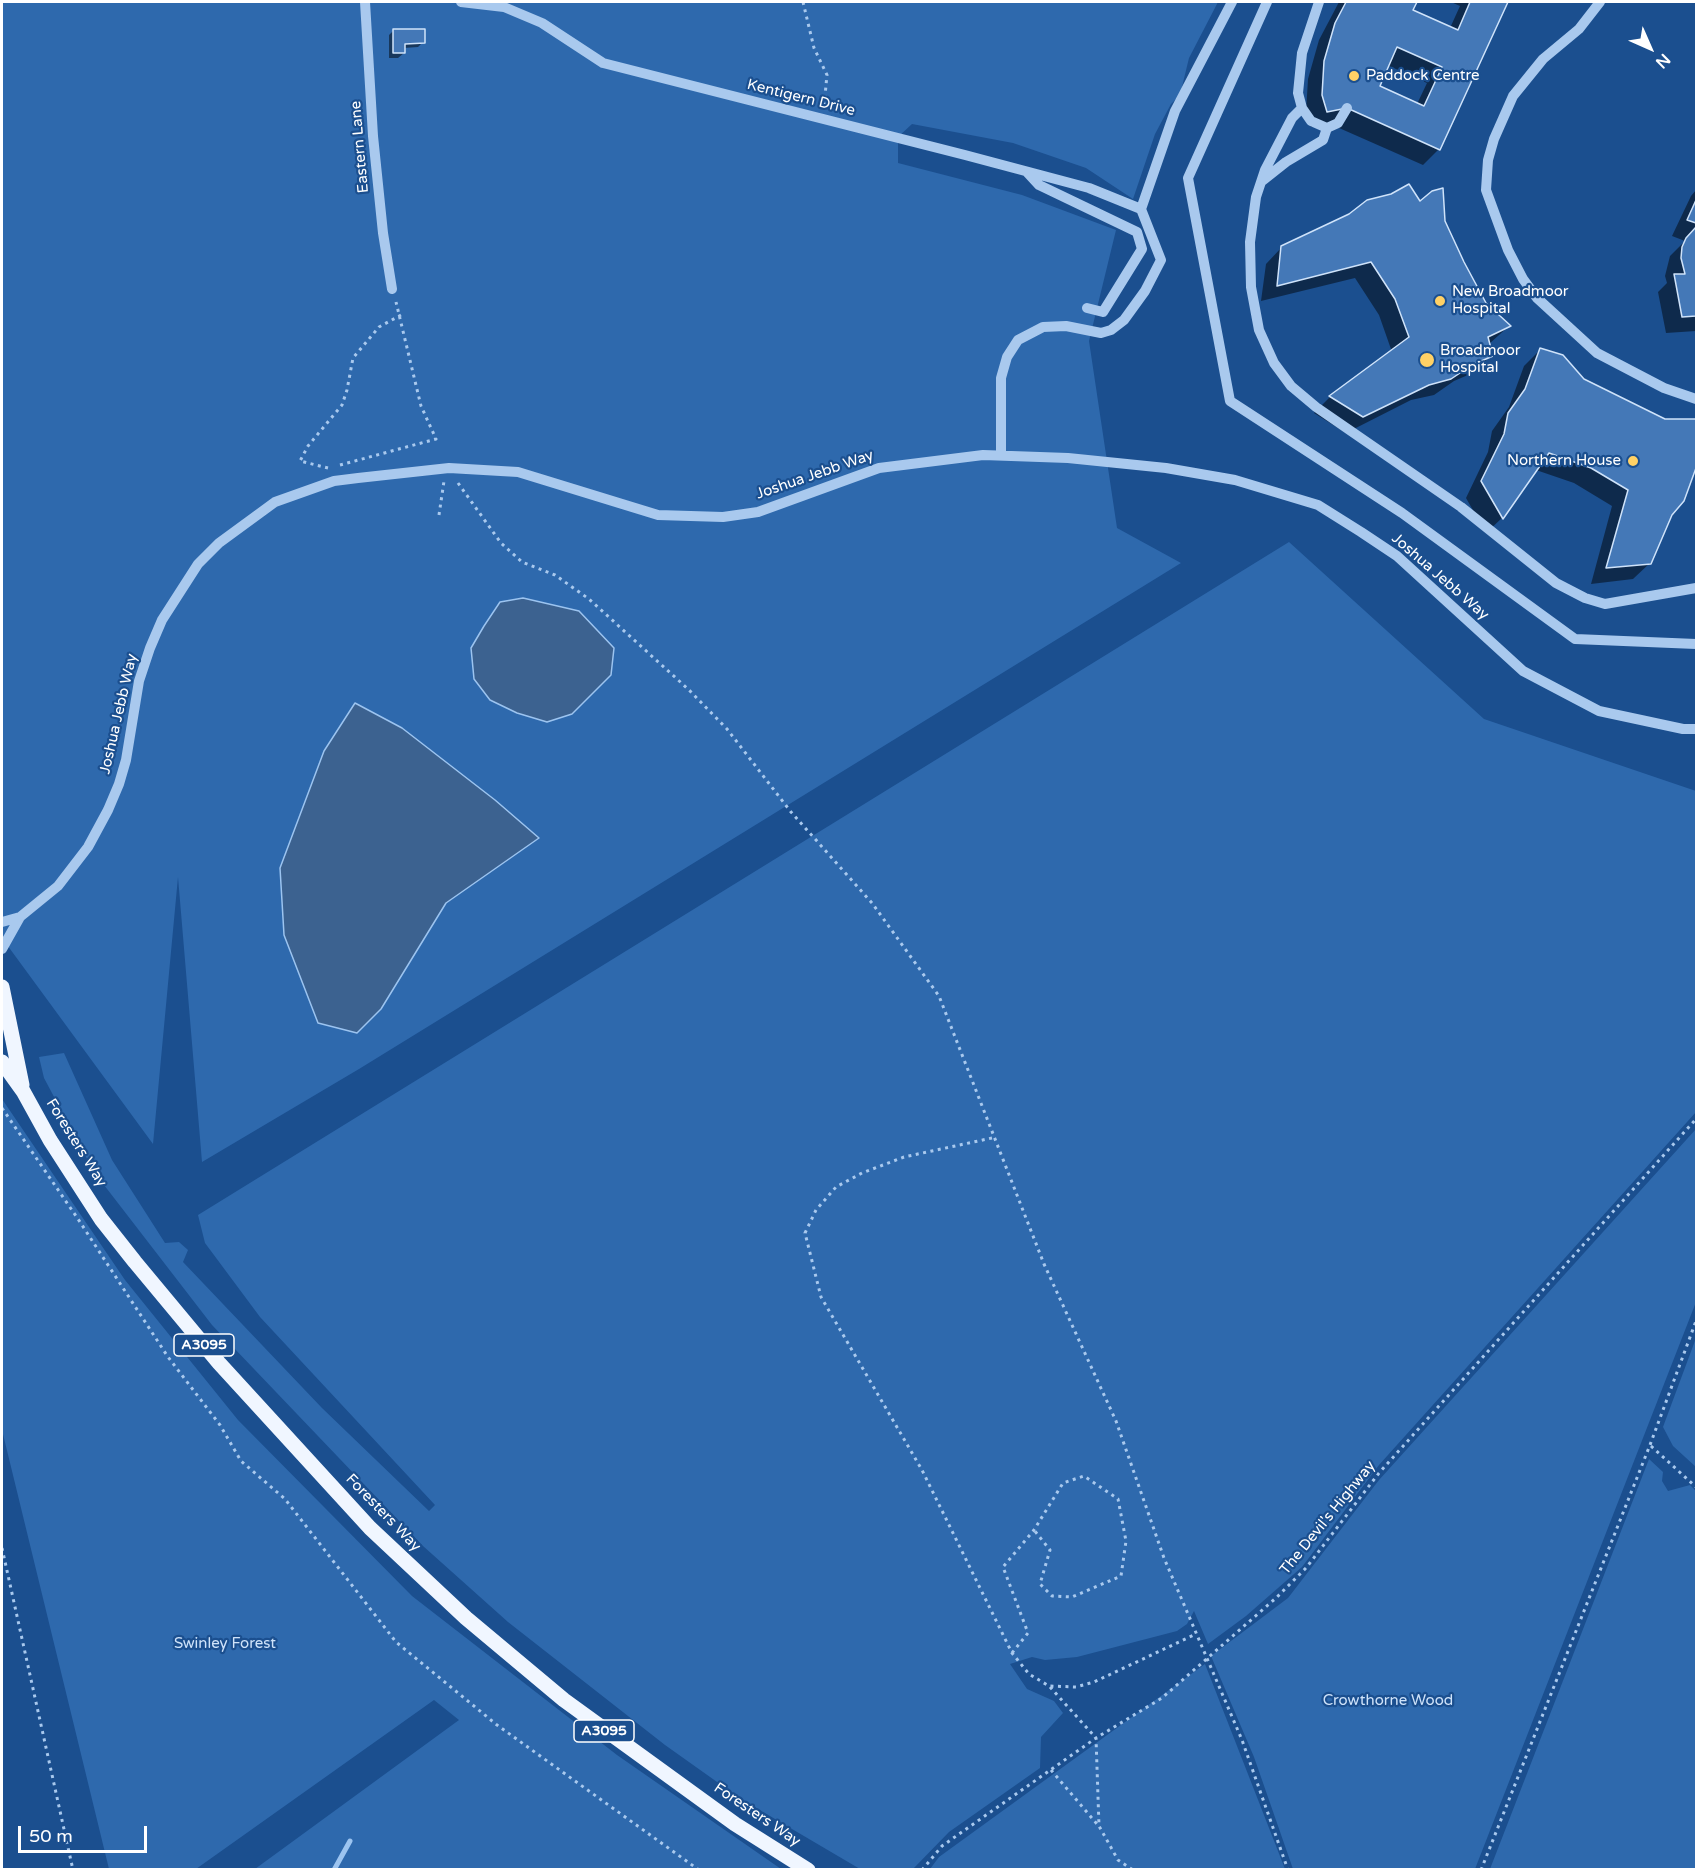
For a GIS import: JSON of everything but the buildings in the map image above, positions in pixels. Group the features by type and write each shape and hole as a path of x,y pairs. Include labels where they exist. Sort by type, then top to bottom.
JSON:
{"main road":[{"name":"Foresters Way","path":"2,987 23,1091"},
{"name":"Foresters Way","path":"2,1062 23,1091 73,1176 135,1262 219,1363 370,1528 466,1618 564,1700 735,1824 808,1869"}],"street":[{"name":"Eastern Lane","path":"365,2 373,136 382,233 392,290"},
{"name":"Kentigern Drive","path":"461,2 504,7 542,23 603,63 1027,172 1089,189 1141,209"},
{"path":"1001,455 1001,378 1007,357 1018,340 1043,327 1066,326 1101,333 1111,330 1124,320 1145,291 1161,260 1141,209 1175,111 1232,2"},
{"path":"1267,2 1188,178 1230,401 1402,513 1575,639 1696,645"},
{"path":"1319,2 1302,53 1298,93 1302,108 1311,121 1327,128"},
{"path":"1600,2 1579,29 1543,59 1513,96 1494,139 1488,160 1486,190 1508,250 1523,279 1537,298 1597,353 1655,384 1696,399"},
{"path":"1302,108 1292,117 1262,181 1256,197 1250,242 1251,287 1259,330 1274,363 1291,386 1316,407 1461,507 1556,583 1585,598 1605,604 1696,588"},
{"path":"1262,181 1286,162 1323,140 1327,128 1338,123 1347,108"},
{"path":"1027,172 1039,185 1137,232 1142,249 1103,312 1087,308"},
{"name":"Joshua Jebb Way","path":"2,949 20,917 58,886 88,848 119,784 126,760 139,681 150,648 162,620 198,564 247,520 275,502 334,481 449,468 518,472 658,515 723,517 758,512 879,468 929,460 1001,455 1166,468 1235,480 1318,506 1396,556 1523,671 1599,711 1683,729 1696,729"},
{"name":"Joshua Jebb Way","path":"2,922 20,917"}],"path":[{"path":"803,2 814,48 827,75 823,119"},
{"path":"401,315 421,406 436,440 327,468 300,461 308,446 342,405 353,358 379,327 401,315"},
{"path":"439,514 442,486 449,468"},
{"path":"457,482 501,543 522,562 555,575 590,598 688,689 727,729 802,824 872,903 939,996 992,1137 1044,1264 1116,1421 1164,1558 1242,1740 1288,1869"},
{"path":"2,1108 78,1219 168,1358 220,1425 241,1461 285,1499 396,1642 497,1725 699,1869"},
{"name":"The Devil's Highway","path":"922,1869 942,1846 1096,1738 1162,1698 1250,1623 1306,1568 1379,1473 1696,1119"},
{"path":"992,1137 904,1157 862,1173 836,1187 816,1210 805,1233 821,1297 922,1470 1012,1653 1029,1674 1048,1686 1096,1738 1099,1826"},
{"path":"1482,1869 1650,1445 1696,1321"},
{"path":"1650,1445 1696,1486"},
{"path":"1012,1653 1028,1633 1003,1566 1034,1530 1063,1483 1084,1476 1118,1499 1126,1541 1121,1576 1072,1597 1052,1596 1040,1584 1050,1550 1034,1530"},
{"path":"2,1548 73,1869"},
{"path":"1048,1686 1076,1687 1094,1682 1196,1634"},
{"path":"1051,1769 1099,1826 1118,1860 1133,1869"}],"green space":[{"path":"2,2 1218,2 1189,58 1180,95 1171,104 1155,134 1133,199 1086,168 1013,143 912,124 898,137 898,163 1022,195 1116,230 1089,341 1117,528 1181,563 359,1069 202,1162 178,877 153,1144 2,938"},
{"path":"1289,542 1484,719 1696,791 1696,1112 1379,1465 1302,1567 1246,1616 1208,1644 1194,1611 1187,1624 1177,1631 1077,1657 1045,1660 1032,1657 1010,1664 1027,1689 1054,1701 1063,1713 1041,1737 1040,1768 949,1832 913,1869 860,1869 741,1799 665,1745 508,1622 423,1546 212,1325 94,1172 44,1078 39,1057 64,1053 112,1160 165,1243 179,1242 188,1250 183,1262 322,1408 429,1511 435,1505 260,1317 205,1243 198,1215"},
{"name":"Swinley Forest","path":"2,1099 125,1280 238,1420 412,1596 617,1755 781,1869 255,1869 459,1720 434,1700 196,1869 109,1869 2,1430"},
{"name":"Crowthorne Wood","path":"1696,1129 1696,1302 1475,1869 1293,1869 1254,1757 1211,1656 1288,1598 1379,1480"},
{"path":"1696,1338 1696,1467 1673,1446 1663,1427"},
{"path":"1649,1459 1663,1472 1662,1481 1668,1491 1690,1485 1696,1491 1696,1869 1490,1869"},
{"path":"1205,1664 1285,1869 930,1869 939,1857"}],"shaded area":[{"path":"523,598 579,611 614,648 611,675 572,714 547,722 517,713 490,700 474,679 471,648 484,626 500,602"},
{"path":"355,703 402,728 495,800 539,838 446,903 381,1009 357,1033 318,1023 284,935 280,868 324,751"}],"waterway":[{"path":"334,1870 350,1841"}],"place":[{"name":"Paddock Centre","path":"1354,76"},
{"name":"New Broadmoor Hospital","path":"1440,301"},
{"name":"Broadmoor Hospital","path":"1427,360"},
{"name":"Northern House","path":"1633,461"}]}
